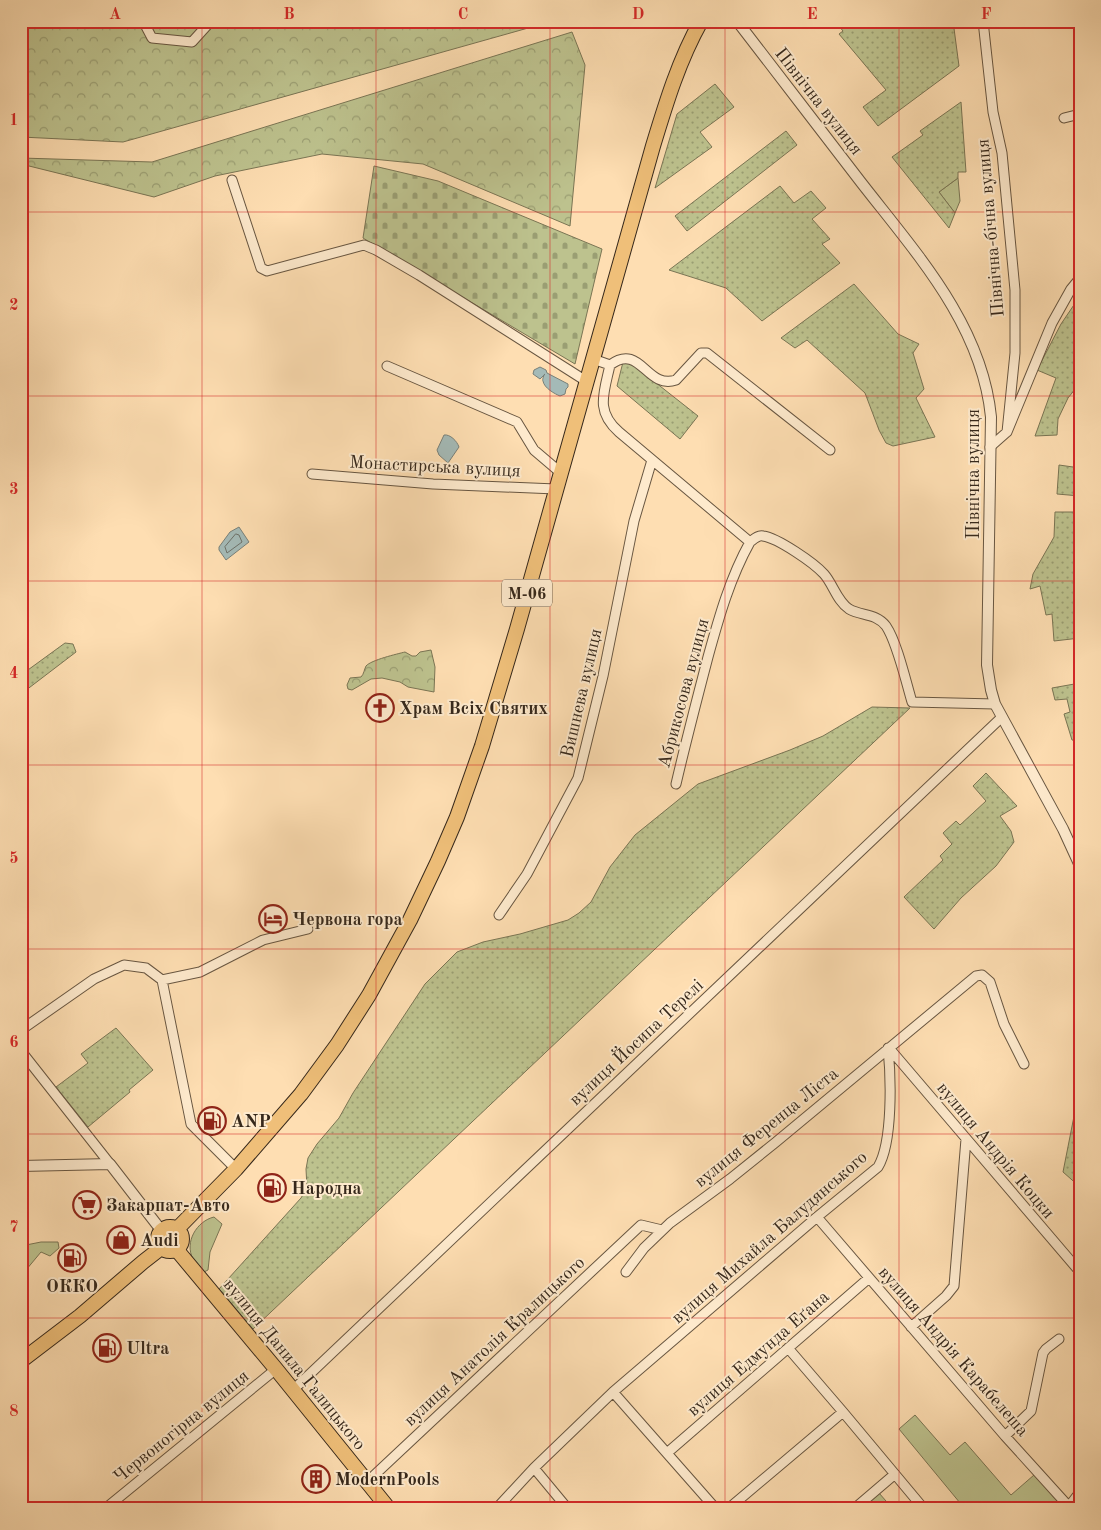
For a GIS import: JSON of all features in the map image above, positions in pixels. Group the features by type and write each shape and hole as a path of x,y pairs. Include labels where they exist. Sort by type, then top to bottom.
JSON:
{"main road":[{"name":"М-06","path":"177,1229 236,1169 301,1094 337,1045 373,987 410,920 438,861 457,817 482,746 517,629 626,235 670,90 689,43 701,21"},
{"path":"166,1227 177,1229 182,1237 182,1242 176,1250 171,1251 162,1248 157,1239 161,1230 166,1227"},
{"path":"21,1362 162,1248"},
{"name":"вулиця Данила Галицького","path":"176,1250 276,1369 389,1509"}],"street":[{"path":"143,21 152,38 192,42 211,21"},
{"name":"Північна вулиця","path":"737,21 934,277 966,332 986,384 990,417 987,665 991,690 995,704 1063,829 1080,866"},
{"name":"Північна-бічна вулиця","path":"983,21 993,112 1002,153 1015,290 1015,353 1007,432"},
{"path":"1064,118 1080,114"},
{"path":"232,180 261,268 267,271 364,245 410,270 586,381"},
{"path":"990,447 1007,432 1052,323 1070,289 1080,278"},
{"path":"830,450 707,353 701,353 676,380 671,382 664,382 651,375 636,362 627,358 623,357 610,365 604,392 605,415 611,425 750,542 762,535 773,539 804,557 825,575 848,608 875,617 883,622 891,637 912,702 995,704"},
{"path":"593,359 610,365"},
{"name":"Монастирська вулиця","path":"387,366 517,422 534,450 560,473"},
{"name":"Вишнева вулиця","path":"499,914 527,874 578,778 603,676 634,521 652,460"},
{"name":"Монастирська вулиця","path":"312,474 433,484 556,489"},
{"name":"Абрикосова вулиця","path":"676,784 688,730 721,611 732,577 750,542"},
{"name":"вулиця Йосипа Терелі","path":"292,1390 1002,717"},
{"path":"162,980 200,972 263,940 308,929"},
{"path":"21,1030 94,979 124,965 146,968 162,980 191,1124 236,1169"},
{"name":"вулиця Ференца Ліста","path":"626,1272 659,1229 769,1148 971,978 982,975 990,982 1004,1024 1024,1064"},
{"name":"вулиця Андрія Коцки","path":"888,1048 1080,1272"},
{"name":"вулиця Михайла Балудянського","path":"496,1509 534,1468 613,1392 817,1216 878,1167 887,1145 890,1067 888,1048"},
{"path":"21,1051 161,1230"},
{"path":"911,1326 946,1296 954,1286 966,1139"},
{"path":"21,1166 110,1164"},
{"name":"вулиця Андрія Карабелеша","path":"817,1216 1069,1508"},
{"name":"вулиця Анатолія Кралицького","path":"367,1482 641,1225 659,1229"},
{"name":"вулиця Едмунда Еґана","path":"667,1453 869,1278"},
{"path":"1005,1436 1032,1411 1043,1353 1058,1339"},
{"path":"788,1348 924,1509"},
{"name":"Червоногірна вулиця","path":"106,1508 276,1369"},
{"path":"613,1392 716,1509"},
{"path":"728,1509 843,1412"},
{"path":"534,1468 568,1509"},
{"path":"854,1509 895,1474"},
{"path":"1069,1508 1080,1492"}],"green space":[{"path":"21,21 553,21 123,142 21,137"},
{"path":"835,21 953,21 959,66 878,126 863,107 886,90 839,34 843,31"},
{"path":"572,32 585,65 570,226 423,164 322,154 215,176 154,197 21,164 21,158 152,162"},
{"path":"715,84 734,107 700,132 712,147 655,188 677,114"},
{"path":"961,102 966,172 958,172 958,178 939,192 955,213 949,228 892,157 923,135 920,131"},
{"path":"786,131 797,145 687,231 675,216"},
{"path":"374,166 438,181 602,249 575,364 363,238"},
{"path":"958,178 960,201 955,213 939,192"},
{"path":"780,186 794,203 811,191 826,208 812,219 830,239 822,244 840,263 762,321 726,288 669,270"},
{"path":"854,284 898,334 919,344 913,353 924,389 916,398 935,437 893,446 886,443 865,393 807,340 795,348 781,338"},
{"path":"1080,296 1080,383 1068,398 1058,419 1057,435 1035,436 1056,378 1037,370 1061,324"},
{"path":"627,360 698,416 680,439 617,386 623,362"},
{"path":"1059,465 1080,468 1080,496 1057,494"},
{"path":"1055,512 1080,512 1080,638 1054,641 1052,614 1046,615 1040,586 1030,589 1033,574 1054,537"},
{"path":"65,643 73,644 76,652 21,694 21,675"},
{"path":"431,650 435,667 434,692 408,687 400,682 382,678 371,679 352,690 348,689 347,685 350,678 361,677 366,666 373,662 405,652 416,656 420,652"},
{"path":"1080,683 1080,741 1072,740 1064,714 1070,712 1067,699 1055,700 1052,688"},
{"path":"872,707 910,708 253,1329 219,1289 301,1198 307,1188 306,1169 308,1158 339,1118 353,1093 425,984 457,952 483,942 520,934 568,920 579,913 591,902 610,867 635,835 698,784 823,736"},
{"path":"986,773 1017,806 1000,816 1011,831 1014,842 996,866 961,898 934,929 904,897 943,860 940,856 952,844 943,833 956,821 960,825 986,801 973,786"},
{"path":"116,1028 153,1070 88,1127 56,1087 88,1063 81,1054"},
{"path":"1078,1096 1080,1096 1080,1187 1063,1172"},
{"path":"214,1217 222,1224 210,1252 208,1270 204,1272 193,1259 190,1246 191,1239 202,1223"},
{"path":"41,1242 58,1242 59,1248 50,1256 41,1252 21,1276 21,1246"},
{"path":"915,1415 950,1455 965,1442 1011,1495 1034,1475 1059,1502 1062,1509 965,1509 899,1429"},
{"path":"879,1493 893,1509 868,1509 865,1505"}],"water":[{"path":"540,367 568,384 565,394 560,396 548,388 544,384 544,375 540,379 533,374 534,370"},
{"path":"444,435 453,438 459,447 448,463 439,455 437,450"},
{"path":"239,527 249,542 226,560 219,547 230,532"}],"place":[{"name":"Храм Всіх Святих","path":"380,708"},
{"name":"Червона гора","path":"273,919"},
{"name":"ANP","path":"212,1121"},
{"name":"Народна","path":"272,1188"},
{"name":"Закарпат-Авто","path":"87,1205"},
{"name":"Audi","path":"121,1240"},
{"name":"ОККО","path":"72,1258"},
{"name":"Ultra","path":"107,1348"},
{"name":"ModernPools","path":"316,1479"}]}
